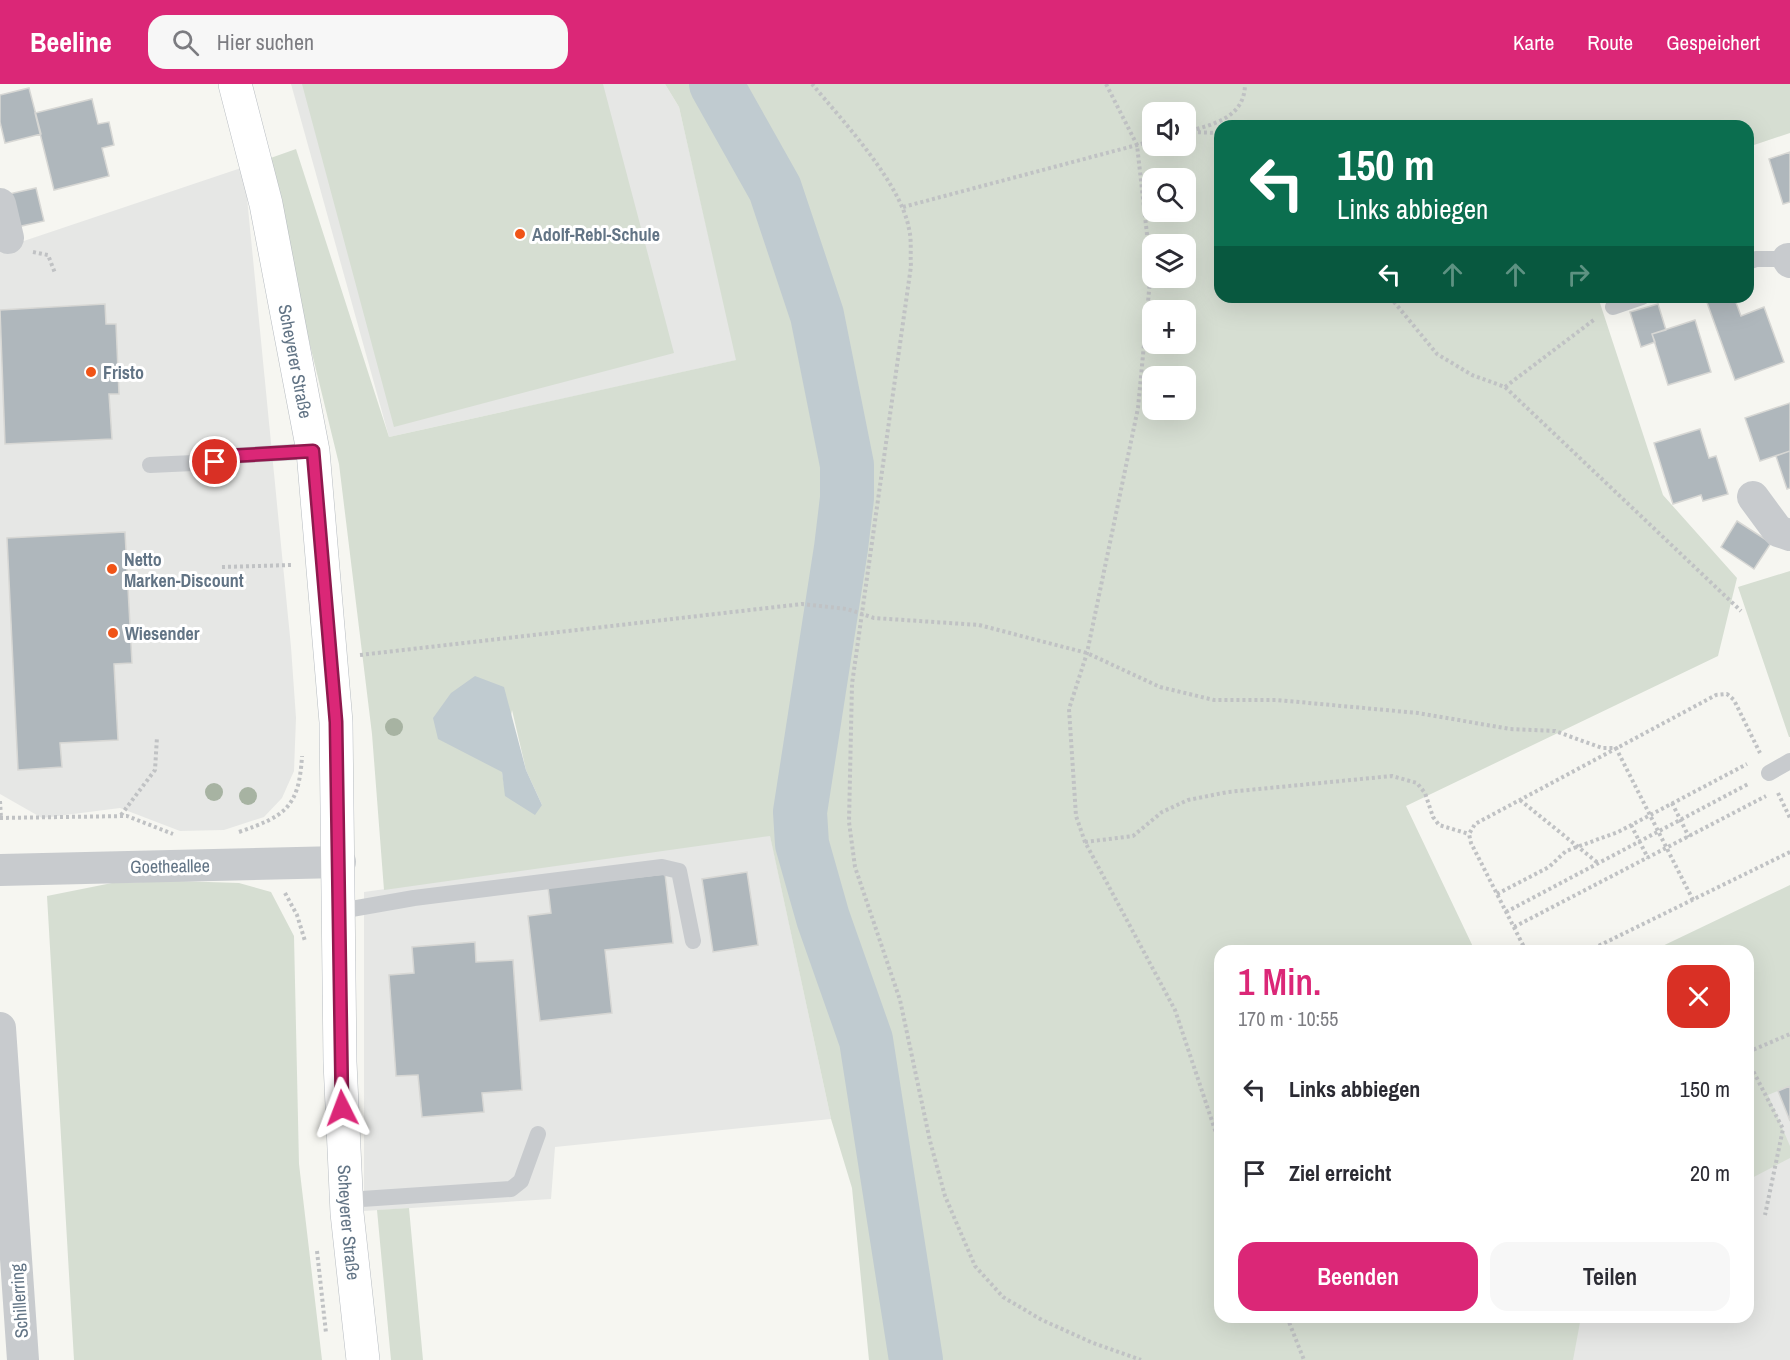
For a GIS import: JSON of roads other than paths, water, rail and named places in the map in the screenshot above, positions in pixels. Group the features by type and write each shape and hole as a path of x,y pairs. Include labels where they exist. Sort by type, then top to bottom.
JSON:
{"street":[{"name":"Scheyerer Straße","path":"235,84 266,204 313,451 336,722 340,862 340,1062 347,1200 363,1360"},
{"path":"0,204 8,237"},
{"path":"1753,497 1778,531 1790,535"},
{"name":"Goetheallee","path":"0,870 340,862"},
{"name":"Schillerring","path":"0,1028 5,1170 23,1360"}],"lane":[{"path":"1754,260 1789,260"},
{"path":"1613,307 1625,303"},
{"path":"150,465 215,462 229,456 313,451"},
{"path":"1769,773 1790,761"},
{"path":"340,911 414,897 662,867 679,871 693,942"},
{"path":"347,1200 511,1189 521,1181 538,1134"}],"waterway":[{"path":"716,84 775,189 817,315 847,465 847,498 841,548 800,812 802,844 823,918 866,1040 916,1360"},
{"path":"916,1354 925,1360"}],"place":[{"name":"Adolf-Rebl-Schule","path":"520,234"},
{"name":"Fristo","path":"91,372"},
{"name":"Netto Marken-Discount","path":"112,569"},
{"name":"Wiesender","path":"113,633"}]}
